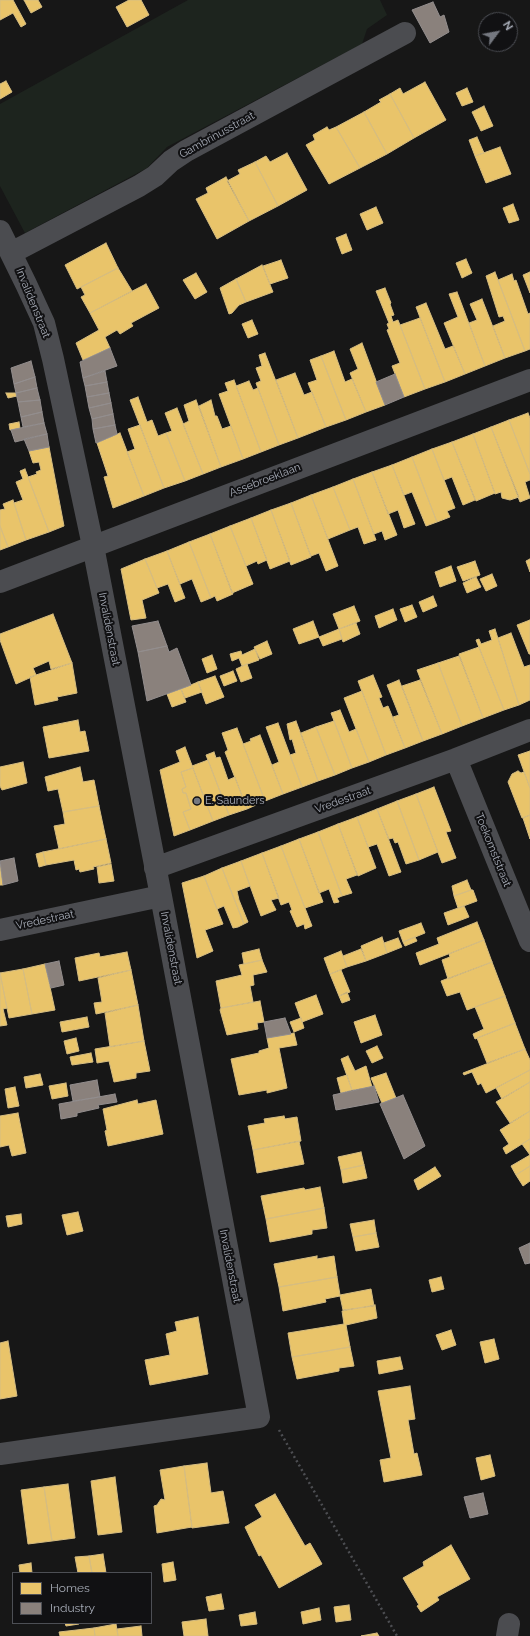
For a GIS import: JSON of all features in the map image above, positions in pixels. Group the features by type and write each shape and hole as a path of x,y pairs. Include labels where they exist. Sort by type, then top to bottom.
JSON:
{"street":[{"name":"Gambrinusstraat","path":"12,253 140,186 155,176 171,161 186,150 406,32"},
{"name":"Invalidenstraat","path":"0,232 12,253 46,330 53,359 93,546 161,896 259,1417"},
{"name":"Assebroeklaan","path":"0,582 530,380"},
{"name":"Vredestraat","path":"155,868 456,759 530,730"},
{"name":"Toekomststraat","path":"456,759 530,941"},
{"name":"Vredestraat","path":"0,930 161,896"},
{"path":"0,1454 259,1417"}],"path":[{"path":"259,1417 280,1431 397,1636"}],"shaded area":[{"path":"188,0 380,0 387,15 367,29 362,44 167,147 147,168 25,233 0,186 0,104"}],"building: Homes":[{"path":"0,0 13,0 26,24 21,27 13,13 0,20"},
{"path":"24,0 38,0 42,7 31,13"},
{"path":"129,0 141,0 149,15 127,27 116,7"},
{"path":"6,81 12,92 0,99 0,84"},
{"path":"425,82 446,120 414,138 390,94 400,88 403,94"},
{"path":"467,88 473,102 462,106 456,93"},
{"path":"390,94 414,138 387,154 364,112 381,102 379,100"},
{"path":"484,106 493,126 481,131 472,112"},
{"path":"364,112 387,154 360,168 336,127"},
{"path":"327,127 329,130 336,127 360,168 329,184 306,145 315,140 313,135"},
{"path":"477,137 484,153 475,156 469,140"},
{"path":"500,147 511,174 486,183 475,156"},
{"path":"287,153 307,190 278,206 255,162 266,156 270,162"},
{"path":"255,162 278,206 249,221 227,181 240,174 238,170"},
{"path":"226,177 249,221 217,239 196,199 208,193 206,188"},
{"path":"513,204 519,220 509,223 503,208"},
{"path":"376,207 383,223 367,230 360,214"},
{"path":"346,234 352,250 342,254 336,238"},
{"path":"106,243 118,268 77,289 65,265"},
{"path":"466,259 472,273 462,278 456,263"},
{"path":"281,260 288,278 270,284 263,266"},
{"path":"262,265 273,292 246,302 236,279"},
{"path":"118,268 132,291 90,313 81,297 85,295 81,287"},
{"path":"495,272 525,351 505,358 493,326 505,321 503,316 499,317 486,276"},
{"path":"530,272 530,293 523,275"},
{"path":"196,273 207,292 195,299 183,280"},
{"path":"512,274 514,281 516,280 528,314 530,313 530,349 525,351 498,280"},
{"path":"236,279 246,302 239,305 232,313 229,314 220,288"},
{"path":"146,284 159,308 131,323 133,326 120,334 117,330 105,337 110,348 83,360 76,343 99,330 90,313"},
{"path":"385,288 394,315 391,316 393,322 398,320 425,389 404,397 392,366 400,363 387,330 389,329 387,324 389,323 376,291"},
{"path":"457,292 485,366 465,374 444,323 458,317 449,294"},
{"path":"482,299 505,358 485,366 469,323 477,320 470,304"},
{"path":"426,303 445,349 453,346 465,374 445,382 416,307"},
{"path":"420,318 445,382 425,389 400,325"},
{"path":"252,320 258,334 248,338 242,324"},
{"path":"362,343 385,405 366,412 350,373 358,369 350,349"},
{"path":"334,351 345,382 352,379 366,412 346,420 321,356"},
{"path":"265,353 298,438 279,445 256,383 261,381 256,368 262,366 259,355"},
{"path":"321,356 346,420 326,427 308,383 317,380 310,360"},
{"path":"295,373 304,395 312,392 326,427 298,438 276,380"},
{"path":"234,380 261,452 243,459 219,394 228,391 225,383"},
{"path":"249,381 253,390 258,388 279,445 261,452 236,386"},
{"path":"6,393 16,393 17,396 8,398"},
{"path":"138,397 147,422 152,420 158,436 166,433 185,481 164,488 130,400"},
{"path":"196,400 221,467 203,474 183,424 189,421 184,405"},
{"path":"211,400 215,416 217,416 222,429 231,426 243,459 221,467 199,406"},
{"path":"177,408 203,474 185,481 166,433 172,431 165,413"},
{"path":"528,413 530,418 530,474 509,420"},
{"path":"509,420 530,474 530,480 525,482 530,498 520,502 491,427"},
{"path":"19,422 20,428 10,430 9,424"},
{"path":"140,425 164,488 144,496 127,452 135,449 128,429"},
{"path":"491,427 519,497 510,500 502,498 501,492 495,494 473,434"},
{"path":"120,433 144,496 113,508 104,477 108,476 97,443"},
{"path":"473,434 495,493 476,501 452,442"},
{"path":"452,442 475,500 463,505 452,477 444,480 432,449"},
{"path":"49,447 64,526 49,532 28,477 37,474 36,472 41,470 39,462 33,463 29,451"},
{"path":"432,449 455,508 447,511 450,517 437,522 412,457"},
{"path":"412,457 437,522 426,526 412,492 404,495 392,465"},
{"path":"392,465 415,524 404,528 398,510 388,514 372,472"},
{"path":"25,469 49,532 26,540 14,503 23,500 16,482 23,479 20,471"},
{"path":"372,472 397,535 385,540 382,531 374,534 353,479"},
{"path":"353,479 376,540 364,544 358,527 350,530 333,487"},
{"path":"333,487 350,530 328,539 311,495"},
{"path":"311,495 338,566 326,571 319,553 311,556 291,503"},
{"path":"13,500 26,540 8,547 0,526 0,510 5,509 3,504"},
{"path":"291,503 311,557 291,565 271,510"},
{"path":"271,510 290,561 270,569 251,518"},
{"path":"251,518 267,560 258,564 257,561 246,566 230,526"},
{"path":"0,526 8,547 0,550"},
{"path":"230,526 253,584 232,593 210,534"},
{"path":"210,534 233,594 217,601 215,596 211,598 189,542"},
{"path":"189,542 211,598 201,602 192,579 180,584 167,551"},
{"path":"167,551 185,598 175,602 168,584 157,588 145,559"},
{"path":"145,559 159,593 142,600 146,618 131,620 121,569"},
{"path":"530,559 530,572 526,561"},
{"path":"475,561 480,575 463,581 457,567"},
{"path":"451,566 456,581 440,587 435,572"},
{"path":"492,574 497,586 486,591 480,579"},
{"path":"476,577 481,587 467,593 463,583"},
{"path":"433,596 437,606 423,612 419,602"},
{"path":"412,605 417,617 405,622 400,609"},
{"path":"354,606 360,621 339,629 333,614"},
{"path":"393,609 397,620 379,628 375,616"},
{"path":"53,614 72,663 51,669 49,661 33,668 36,675 16,684 0,640 0,634"},
{"path":"530,620 530,654 529,654 517,625"},
{"path":"313,621 319,637 299,644 293,629"},
{"path":"356,623 360,634 343,642 339,629"},
{"path":"339,629 342,639 323,646 319,637"},
{"path":"495,629 519,705 504,710 476,640 479,639 481,644 492,640 489,631"},
{"path":"511,633 524,667 530,665 530,700 519,705 498,638"},
{"path":"267,641 272,654 260,659 254,647"},
{"path":"479,647 504,710 483,718 459,654"},
{"path":"255,649 259,660 242,666 239,658 232,661 230,654 241,651 242,655"},
{"path":"212,655 217,669 207,673 202,659"},
{"path":"459,656 483,718 462,726 438,663"},
{"path":"72,663 77,693 57,697 58,700 35,705 30,677"},
{"path":"438,663 462,726 442,734 417,670"},
{"path":"247,664 252,678 241,682 236,669"},
{"path":"233,671 237,681 224,686 220,676"},
{"path":"373,675 382,697 379,698 383,708 388,706 405,748 386,755 358,681"},
{"path":"215,676 224,697 206,704 198,682"},
{"path":"399,680 423,741 405,748 393,717 399,715 387,685"},
{"path":"420,680 442,734 423,741 402,686"},
{"path":"198,682 202,692 185,698 181,689"},
{"path":"181,689 186,702 172,707 167,694"},
{"path":"362,691 386,755 369,762 344,698"},
{"path":"340,710 349,732 356,729 369,762 352,768 331,713"},
{"path":"78,720 80,732 85,731 89,751 49,758 43,727"},
{"path":"296,721 318,781 302,787 290,755 296,753 292,739 290,740 287,724"},
{"path":"334,721 352,768 335,775 316,727"},
{"path":"278,723 302,787 283,794 272,765 279,762 266,727"},
{"path":"316,727 335,775 318,781 301,733"},
{"path":"237,728 265,801 247,809 225,752 228,750 222,733"},
{"path":"260,735 283,794 265,801 243,744"},
{"path":"185,747 193,768 181,772 186,787 182,789 183,793 186,793 191,809 183,812 190,830 174,836 160,770 180,762 176,751"},
{"path":"530,751 530,788 518,755"},
{"path":"214,752 216,758 220,757 228,780 235,777 247,809 229,815 206,755"},
{"path":"208,760 229,815 213,821 192,766"},
{"path":"23,762 27,783 2,790 0,786 0,767"},
{"path":"80,767 83,782 94,780 99,806 63,812 58,789 48,791 45,777"},
{"name":"E. Saunders","path":"193,768 213,821 190,830 183,812 191,809 186,793 183,793 182,789 186,787 181,772"},
{"path":"518,771 521,773 524,772 530,788 530,815 522,818 508,782 512,774"},
{"path":"434,787 451,831 446,832 456,858 442,863 416,794"},
{"path":"416,794 438,852 419,860 397,801"},
{"path":"397,801 419,860 406,864 398,842 395,843 393,838 389,839 377,809"},
{"path":"99,806 106,839 59,849 54,826 65,824 63,812"},
{"path":"377,809 401,872 389,876 377,844 368,847 357,817"},
{"path":"530,815 530,839 523,818"},
{"path":"357,817 376,868 358,876 338,824"},
{"path":"338,824 357,875 346,879 352,893 342,896 318,832"},
{"path":"318,832 342,896 337,898 339,902 334,903 329,889 319,893 299,839"},
{"path":"106,839 111,863 80,872 79,869 76,870 74,860 46,865 43,852"},
{"path":"299,839 323,902 305,908 281,846"},
{"path":"281,846 312,926 305,929 304,924 297,927 290,911 292,910 289,902 281,905 262,853"},
{"path":"43,852 46,865 39,867 36,854"},
{"path":"262,853 279,898 271,900 276,910 261,916 241,861"},
{"path":"241,861 250,886 237,891 248,922 244,924 222,868"},
{"path":"111,864 114,881 99,883 97,867"},
{"path":"0,865 3,885 0,885"},
{"path":"222,868 244,924 238,927 233,928 224,906 217,909 204,876"},
{"path":"204,876 223,924 205,930 213,951 197,958 182,883"},
{"path":"467,880 471,890 454,896 452,886"},
{"path":"473,890 477,901 458,908 454,896"},
{"path":"464,906 469,917 448,925 444,913"},
{"path":"477,922 484,940 420,965 416,953 439,944 437,938"},
{"path":"421,923 425,933 403,942 399,931"},
{"path":"382,937 387,953 366,961 361,946"},
{"path":"415,937 417,941 405,946 403,942"},
{"path":"398,938 402,947 387,953 384,943"},
{"path":"484,940 492,962 448,979 442,960 450,957 449,954"},
{"path":"259,949 262,960 244,964 242,953"},
{"path":"361,949 366,961 347,967 343,956"},
{"path":"341,951 347,967 330,974 324,958"},
{"path":"127,952 131,970 79,981 75,958 99,953 100,957"},
{"path":"262,960 267,972 253,975 254,985 250,986 253,1002 221,1008 216,981 242,975 239,965"},
{"path":"492,962 505,996 467,1010 460,992 447,996 441,981"},
{"path":"45,964 55,1010 32,1014 23,969"},
{"path":"23,969 32,1014 9,1018 0,973"},
{"path":"131,970 138,1005 96,1014 94,1003 102,1002 98,978"},
{"path":"341,970 350,992 339,996 330,974"},
{"path":"0,973 7,1008 3,1009 7,1025 0,1026"},
{"path":"347,992 350,1000 342,1003 339,996"},
{"path":"316,995 323,1014 302,1022 295,1003"},
{"path":"505,996 515,1023 475,1039 473,1034 484,1029 475,1007"},
{"path":"260,1001 264,1022 257,1023 258,1029 227,1035 220,1010 221,1008"},
{"path":"138,1005 144,1041 110,1047 105,1013"},
{"path":"375,1015 382,1035 361,1043 354,1022"},
{"path":"87,1017 89,1027 62,1032 60,1022"},
{"path":"301,1018 304,1028 294,1032 290,1022"},
{"path":"515,1023 525,1049 487,1063 477,1038"},
{"path":"294,1033 297,1045 279,1048 287,1088 267,1093 267,1090 239,1095 231,1059 259,1053 259,1051 269,1048 267,1038"},
{"path":"76,1038 79,1051 67,1054 64,1041"},
{"path":"144,1041 150,1071 136,1073 136,1078 114,1082 109,1061 97,1063 95,1049"},
{"path":"377,1046 383,1058 372,1063 366,1051"},
{"path":"525,1049 530,1060 530,1070 486,1093 481,1083 478,1085 472,1072 464,1075 463,1073"},
{"path":"91,1053 93,1062 72,1065 70,1057"},
{"path":"348,1056 355,1071 366,1066 372,1087 352,1090 341,1059"},
{"path":"530,1070 530,1082 502,1099 496,1088"},
{"path":"386,1073 396,1098 382,1103 371,1078"},
{"path":"40,1074 43,1085 26,1088 24,1077"},
{"path":"347,1075 352,1090 341,1093 337,1078"},
{"path":"530,1082 530,1111 510,1123 496,1102"},
{"path":"66,1083 68,1096 52,1099 49,1086"},
{"path":"15,1087 19,1106 8,1108 5,1089"},
{"path":"137,1100 138,1104 156,1100 163,1134 108,1146 103,1109"},
{"path":"530,1111 530,1139 506,1154 503,1148 509,1144 500,1130"},
{"path":"18,1113 26,1153 12,1156 9,1145 0,1147 0,1116"},
{"path":"284,1116 285,1119 297,1117 301,1141 253,1150 248,1126 265,1123 264,1119"},
{"path":"530,1139 530,1155 522,1144"},
{"path":"299,1141 304,1164 257,1173 253,1150"},
{"path":"361,1152 364,1165 341,1170 338,1157"},
{"path":"530,1155 530,1166 516,1175 511,1166"},
{"path":"364,1165 367,1178 343,1183 341,1170"},
{"path":"530,1166 530,1181 523,1186 516,1175"},
{"path":"435,1167 441,1176 418,1190 414,1180"},
{"path":"320,1187 324,1208 266,1219 261,1196 304,1188 305,1190"},
{"path":"324,1208 327,1228 312,1230 312,1234 270,1242 266,1219"},
{"path":"78,1212 83,1231 67,1235 62,1215"},
{"path":"21,1214 22,1224 8,1227 6,1216"},
{"path":"374,1220 376,1233 353,1237 350,1224"},
{"path":"376,1233 379,1247 356,1251 353,1237"},
{"path":"317,1256 317,1259 334,1256 337,1277 279,1287 274,1264"},
{"path":"337,1277 340,1295 371,1289 374,1306 343,1310 340,1296 325,1299 326,1302 283,1311 279,1287"},
{"path":"441,1277 444,1289 432,1292 429,1280"},
{"path":"375,1305 377,1318 346,1325 350,1347 292,1357 288,1333 344,1324 342,1311"},
{"path":"198,1317 208,1374 150,1385 145,1360 170,1355 166,1334 177,1331 175,1322"},
{"path":"451,1330 456,1345 442,1350 436,1335"},
{"path":"494,1339 499,1359 485,1363 480,1342"},
{"path":"8,1341 17,1396 0,1399 0,1343"},
{"path":"350,1347 354,1366 339,1368 339,1371 297,1379 292,1357"},
{"path":"400,1357 403,1369 379,1374 377,1361"},
{"path":"410,1386 415,1419 408,1420 414,1454 417,1453 422,1475 384,1482 380,1460 391,1458 378,1391"},
{"path":"490,1455 495,1476 481,1480 476,1458"},
{"path":"207,1463 211,1493 223,1491 229,1523 192,1528 184,1466"},
{"path":"184,1466 192,1527 157,1533 154,1506 157,1505 161,1499 165,1500 160,1470"},
{"path":"115,1477 122,1532 98,1535 91,1481"},
{"path":"68,1484 75,1538 52,1541 44,1487"},
{"path":"44,1487 52,1541 28,1544 21,1490"},
{"path":"275,1494 305,1546 310,1543 322,1564 279,1588 261,1555 259,1556 245,1527 262,1517 255,1505"},
{"path":"451,1545 470,1579 437,1597 439,1600 421,1612 417,1606 419,1605 403,1578 424,1566 423,1562"},
{"path":"103,1554 106,1572 92,1572 89,1556"},
{"path":"89,1556 92,1572 78,1572 75,1557"},
{"path":"173,1562 176,1580 164,1582 162,1564"},
{"path":"31,1563 32,1572 20,1572 19,1565"},
{"path":"221,1594 224,1609 209,1611 206,1597"},
{"path":"349,1605 351,1620 336,1622 334,1607"},
{"path":"319,1608 321,1620 303,1624 301,1612"},
{"path":"255,1612 257,1624 241,1626 239,1615"},
{"path":"206,1619 208,1636 184,1636 182,1622"},
{"path":"65,1624 79,1624 66,1626"},
{"path":"116,1624 118,1636 95,1636 94,1628"},
{"path":"141,1626 142,1636 118,1636 117,1629"},
{"path":"94,1628 95,1636 60,1636 59,1632"},
{"path":"377,1633 379,1636 361,1636"}],"building: Industry":[{"path":"433,2 440,17 444,15 449,32 430,43 412,10"},
{"path":"110,348 117,366 83,378 80,362"},
{"path":"31,361 35,377 14,384 11,368"},
{"path":"105,371 107,382 85,386 83,378"},
{"path":"395,374 404,397 385,405 376,382"},
{"path":"35,377 37,388 16,393 14,384"},
{"path":"107,382 109,393 87,397 85,386"},
{"path":"37,388 40,400 18,402 16,393"},
{"path":"109,393 111,403 89,408 87,397"},
{"path":"40,400 42,412 21,417 18,402"},
{"path":"111,403 113,414 92,419 89,408"},
{"path":"42,412 44,423 23,427 21,417"},
{"path":"113,414 115,425 93,429 92,419"},
{"path":"44,423 47,434 15,442 11,430"},
{"path":"115,425 117,434 96,443 93,429"},
{"path":"47,434 49,447 29,451 24,439"},
{"path":"158,621 167,646 138,652 132,626"},
{"path":"167,646 169,652 177,648 191,685 147,701 138,652"},
{"path":"14,858 18,881 3,885 0,861"},
{"path":"59,961 64,985 51,988 45,964"},
{"path":"285,1018 291,1034 267,1038 264,1022"},
{"path":"97,1080 100,1097 73,1101 70,1085"},
{"path":"374,1086 379,1102 336,1110 333,1095"},
{"path":"115,1094 117,1102 98,1105 99,1108 77,1113 77,1116 61,1119 59,1104"},
{"path":"403,1095 425,1146 404,1159 380,1104"},
{"path":"530,1243 530,1263 525,1264 519,1248"},
{"path":"483,1493 488,1514 470,1518 464,1497"}],"place":[{"name":"E. Saunders","path":"197,801"}]}
